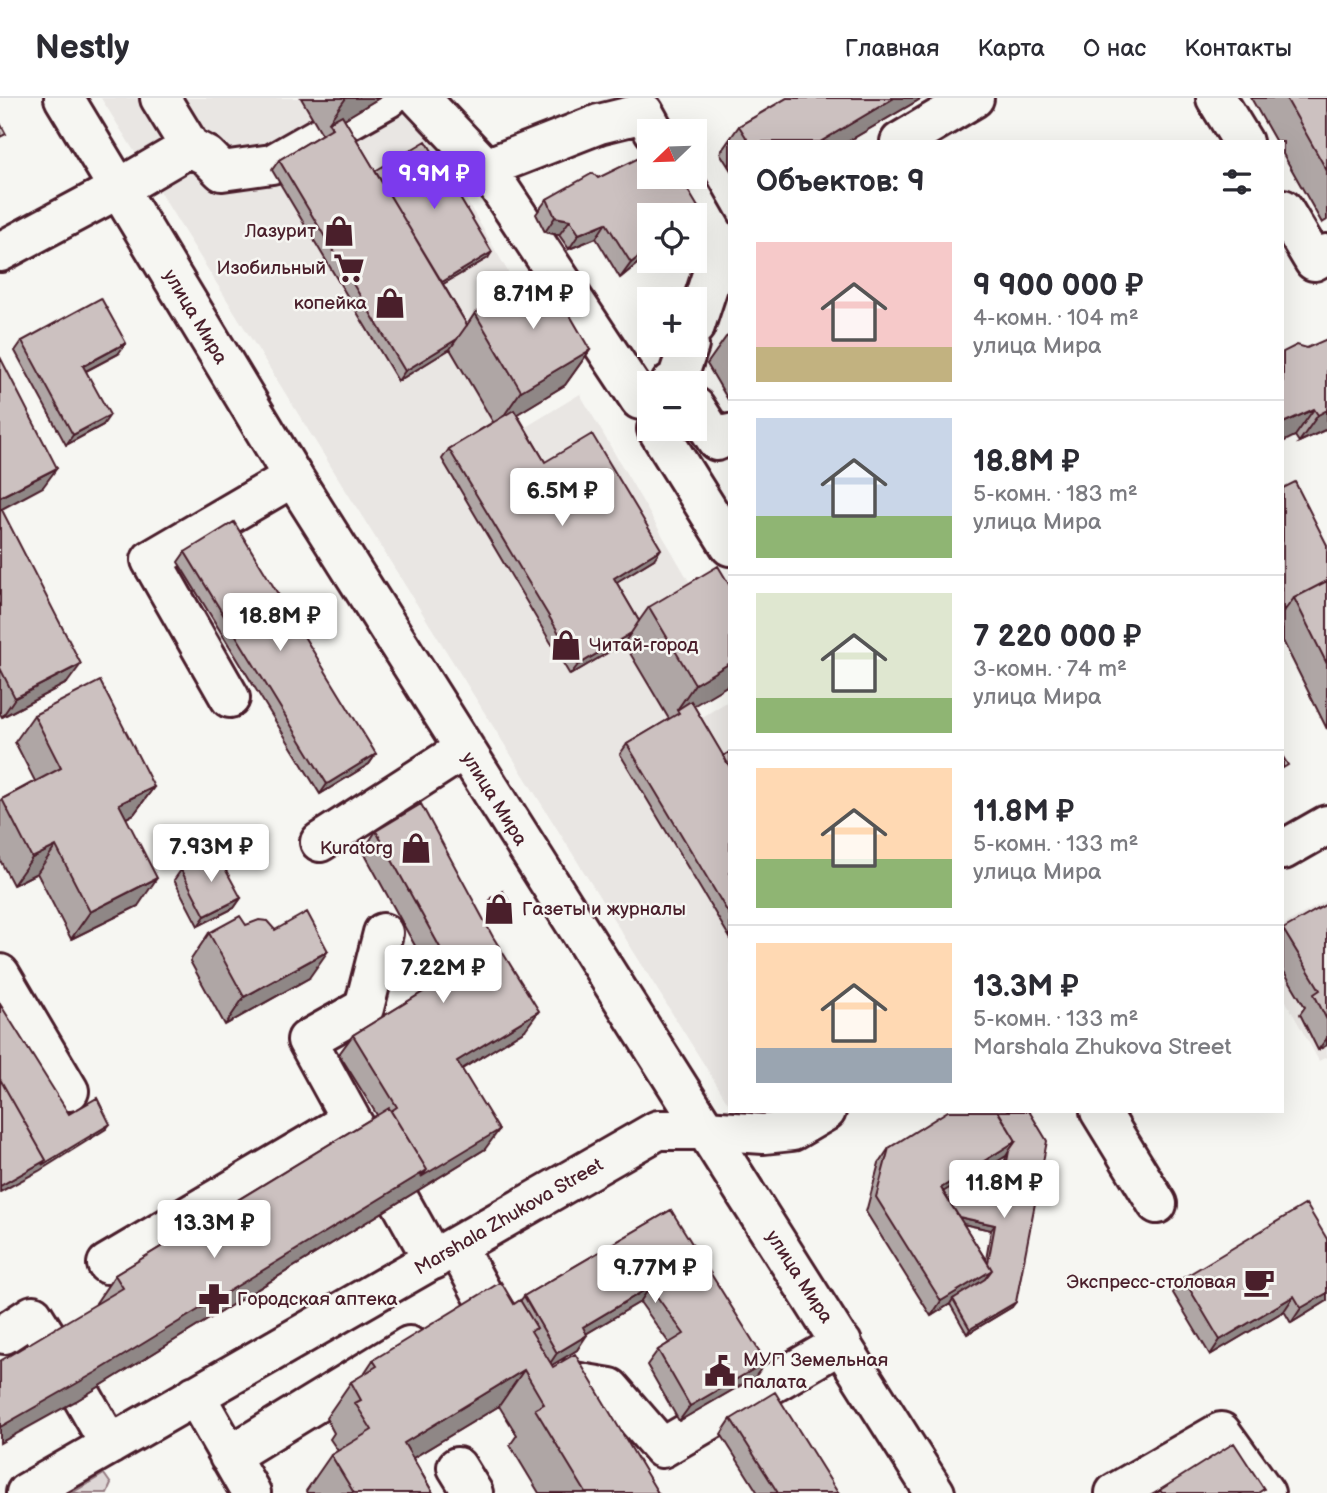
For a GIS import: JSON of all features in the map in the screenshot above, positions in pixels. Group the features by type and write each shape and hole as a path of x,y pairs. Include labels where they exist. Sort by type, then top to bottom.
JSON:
{"main road":[{"name":"улица Мира","path":"64,98 293,477 463,750 935,1493"},
{"path":"160,98 190,147 207,156 222,171 272,164 388,98"},
{"path":"420,98 486,168 649,371"},
{"path":"903,140 974,98"},
{"path":"1216,98 1241,140"},
{"path":"486,168 599,124 656,114"},
{"path":"0,252 190,147"},
{"path":"689,189 726,244 707,294"},
{"path":"1284,211 1314,261 1327,254"},
{"path":"707,431 717,441 728,435"},
{"path":"687,441 728,541"},
{"path":"230,698 151,560 293,477"},
{"path":"320,842 463,750"},
{"path":"1284,849 1327,825"},
{"path":"107,1264 356,1129 307,1040 364,1007 383,933"},
{"path":"0,974 69,1091"},
{"name":"Marshala Zhukova Street","path":"26,1493 659,1130 764,1134 792,1131 823,1113"},
{"path":"1101,1113 1157,1204"},
{"path":"400,1201 485,1299 538,1376 610,1388 662,1448 842,1343"},
{"path":"229,1456 485,1299"},
{"path":"4,1334 33,1315 53,1347"},
{"path":"195,1395 251,1493"},
{"path":"82,1396 110,1445"},
{"path":"1115,1493 1221,1432 1265,1493"}],"shaded area":[{"path":"101,98 301,98 322,132 407,98 522,296 451,350 496,427 516,433 580,394 693,588 629,625 691,724 728,701 728,1103"},
{"path":"1327,900 1327,1057 1319,1061 1284,998 1284,924"},
{"path":"104,1474 111,1484 107,1493 72,1493"}],"building":[{"path":"787,98 894,98 823,140 748,140 739,126"},
{"path":"1286,98 1327,98 1327,171"},
{"path":"342,115 467,325 457,339 405,371 279,160 332,128 329,122"},
{"path":"0,123 6,134 0,137"},
{"path":"426,141 492,252 442,282 375,171"},
{"path":"637,159 637,189 687,189 696,203 637,203 637,258 631,263 606,223 579,234 570,220 555,217 547,199 593,173 598,178"},
{"path":"545,272 590,350 521,391 475,313"},
{"path":"101,298 126,343 83,366 110,415 73,435 22,341"},
{"path":"1327,339 1327,410 1318,415 1314,409 1284,423 1284,352 1297,345 1307,348"},
{"path":"0,357 57,468 0,497"},
{"path":"514,410 545,462 592,434 661,549 614,578 639,621 631,633 578,665 449,449"},
{"path":"1295,482 1327,545 1327,581 1294,598 1285,610 1284,608 1284,488"},
{"path":"0,510 81,664 15,698 0,668"},
{"path":"234,522 376,754 327,784 185,552"},
{"path":"718,566 728,583 728,664 695,684 649,607"},
{"path":"1327,581 1327,664 1294,598"},
{"path":"100,681 154,787 119,804 157,878 90,912 56,846 32,858 2,799 61,768 34,715"},
{"path":"691,701 728,764 728,913 627,744 679,713 677,710"},
{"path":"421,804 493,937 539,1011 457,1061 499,1130 421,1177 427,1170 391,1111 397,1107 353,1035 454,973 376,831"},
{"path":"216,852 241,898 205,916 181,870"},
{"path":"503,891 513,909 502,916 491,898"},
{"path":"1327,904 1327,1020 1314,994 1320,990 1284,928"},
{"path":"307,912 328,951 244,997 209,933 240,916 246,925 259,920 267,921 275,930"},
{"path":"0,1004 69,1114 97,1098 110,1124 42,1165 46,1160 0,1079"},
{"path":"0,1079 46,1160 0,1186"},
{"path":"389,1108 427,1170 95,1373 0,1427 0,1361 123,1288 115,1275"},
{"path":"945,1113 999,1113 1016,1141 941,1188 992,1270 941,1301 876,1197 889,1148"},
{"path":"999,1113 1030,1113 1047,1141 1016,1302 970,1329 953,1299 985,1279 992,1270 988,1263 995,1225 959,1217 943,1192 951,1187 1000,1198 1009,1151 1016,1141"},
{"name":"Экспресс-столовая","path":"1306,1204 1327,1239 1327,1293 1301,1308 1294,1296 1220,1340 1183,1278"},
{"path":"671,1210 766,1362 690,1406 658,1350 684,1334 650,1287 583,1327 587,1335 557,1353 524,1296"},
{"path":"501,1282 514,1304 520,1300 537,1328 531,1331 553,1367 575,1354 658,1493 586,1493 535,1409 544,1404 524,1370 404,1443 433,1493 354,1493 331,1455 372,1430 355,1403 361,1400 351,1382 377,1366 373,1360"},
{"path":"775,1392 838,1493 778,1493 731,1419"},
{"path":"1234,1443 1264,1489 1258,1493 1162,1493 1160,1490"}],"place":[{"name":"Лазурит","path":"339,231"},
{"name":"Изобильный","path":"349,268"},
{"name":"копейка","path":"390,303"},
{"name":"Читай-город","path":"566,645"},
{"name":"Kuratorg","path":"416,848"},
{"name":"Газеты и журналы","path":"499,909"},
{"name":"Экспресс-столовая","path":"1259,1282"},
{"name":"Городская аптека","path":"214,1299"},
{"name":"МУП Земельная палата","path":"720,1371"}]}
